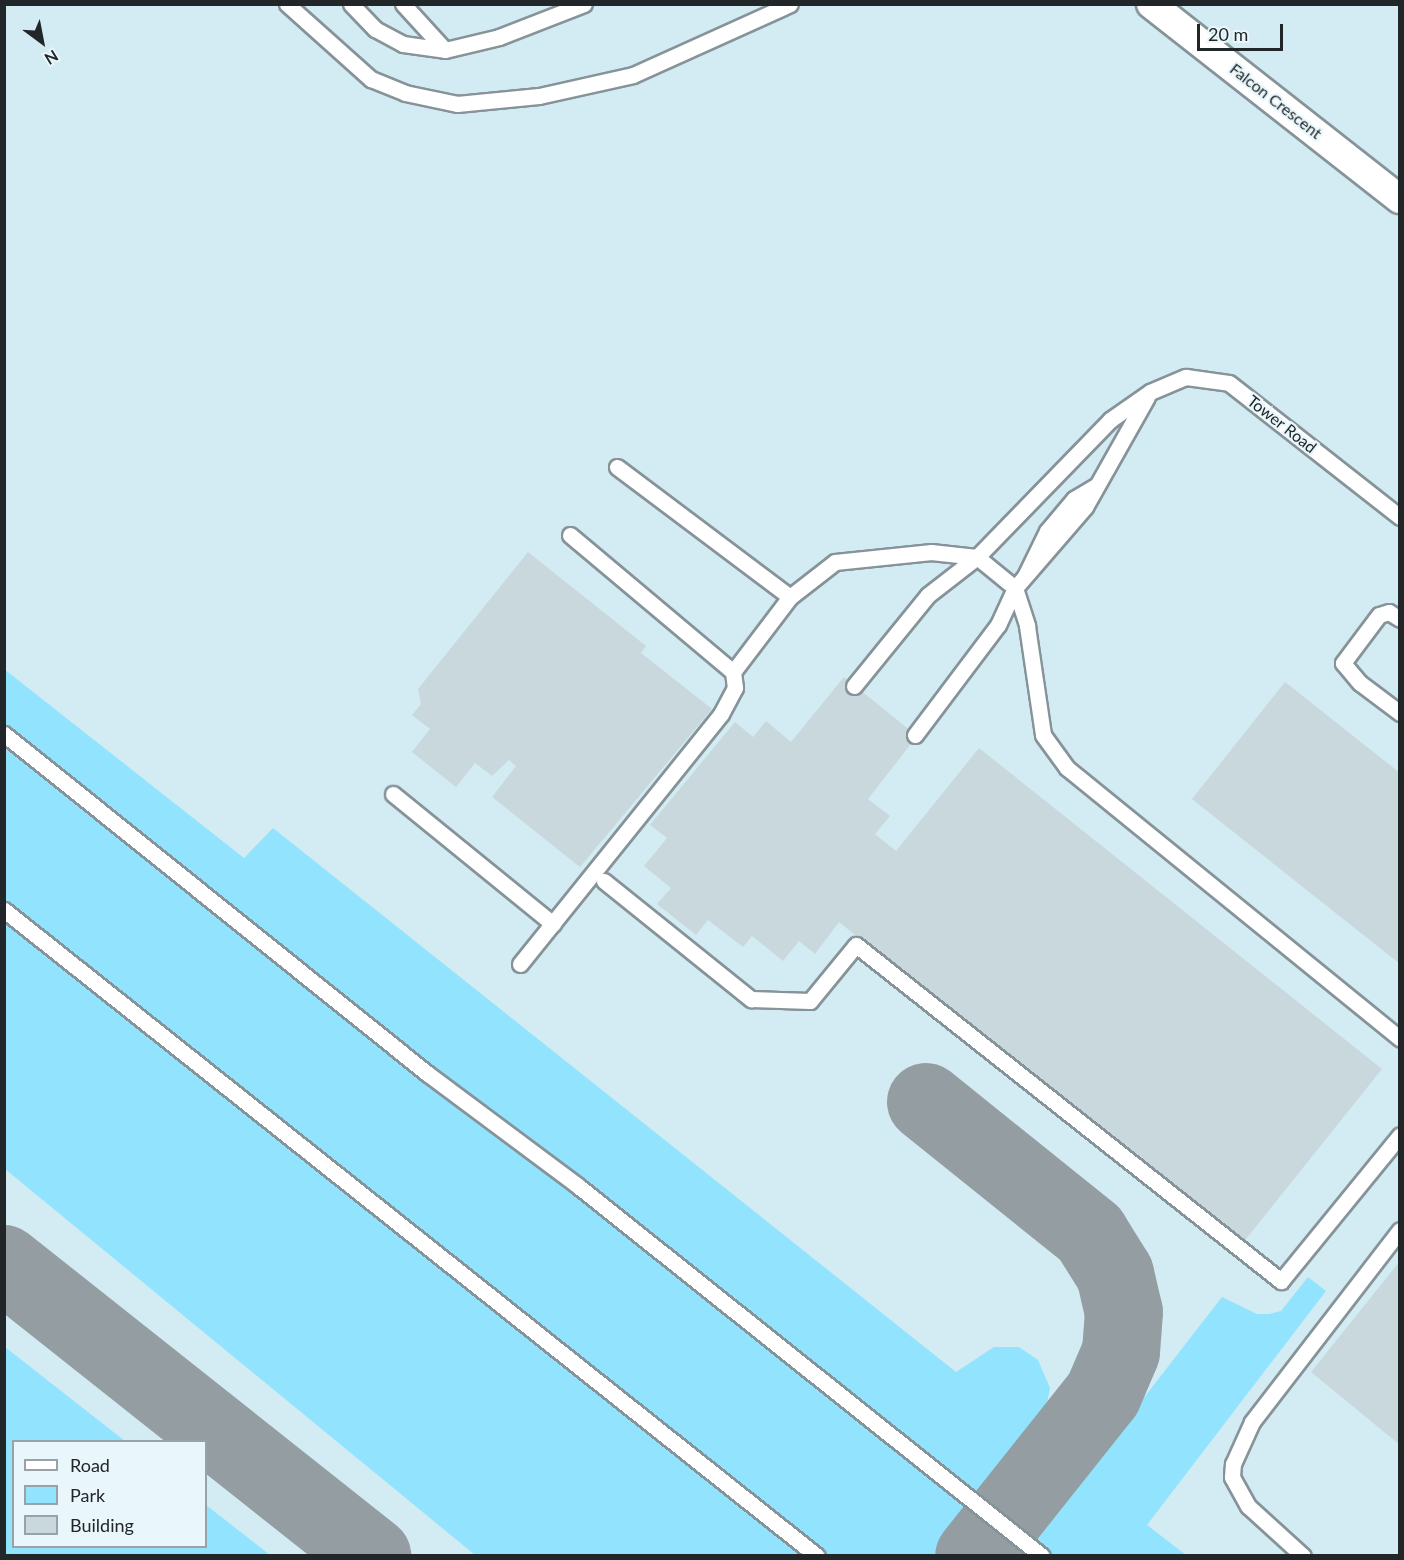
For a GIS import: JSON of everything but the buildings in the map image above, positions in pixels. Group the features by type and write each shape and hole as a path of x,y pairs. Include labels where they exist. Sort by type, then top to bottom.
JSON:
{"street":[{"name":"Falcon Crescent","path":"1151,4 1400,199"}],"lane":[{"path":"288,4 370,79 433,101 458,104 539,96 633,75 790,4"},
{"path":"351,4 375,29 403,44 445,50 499,36 584,4"},
{"path":"403,4 445,50"},
{"name":"Tower Road","path":"854,686 928,595 977,556 1068,459 1110,420 1150,392 1186,377 1229,383 1400,518"},
{"path":"915,735 998,625 1015,588 1060,542 1099,484 1150,392"},
{"path":"617,467 790,597"},
{"path":"570,535 733,672"},
{"path":"520,964 731,699 733,672 790,597 819,571 845,560 931,552 977,556 1015,588 1027,626 1043,735 1055,754 1093,792 1400,1039"},
{"path":"1400,619 1389,612 1379,615 1343,663 1354,678 1400,714"},
{"path":"4,734 428,1074 578,1186 1042,1556"},
{"path":"393,794 552,924"},
{"path":"604,881 751,999 810,1001 856,945 1281,1281 1400,1135"},
{"path":"4,910 817,1556"},
{"path":"1303,1556 1260,1521 1237,1490 1232,1477 1237,1450 1252,1422 1400,1230"}],"shaded area":[{"path":"5,5 1399,5 1399,1555 5,1556"}],"green space":[{"path":"4,669 244,858 273,828 956,1372 994,1347 1019,1347 1038,1360 1050,1388 1045,1414 934,1555 475,1555 5,1169"},
{"path":"1308,1277 1326,1291 1147,1525 1186,1555 1021,1556 1222,1297 1257,1314 1269,1314 1281,1311"},
{"path":"5,1347 124,1440 12,1440 12,1548 207,1548 207,1506 270,1555 5,1555"}],"taxiway":[{"path":"926,1102 1090,1234 1115,1274 1124,1312 1121,1352 1103,1394 974,1556"},
{"path":"4,1264 372,1556"}]}
